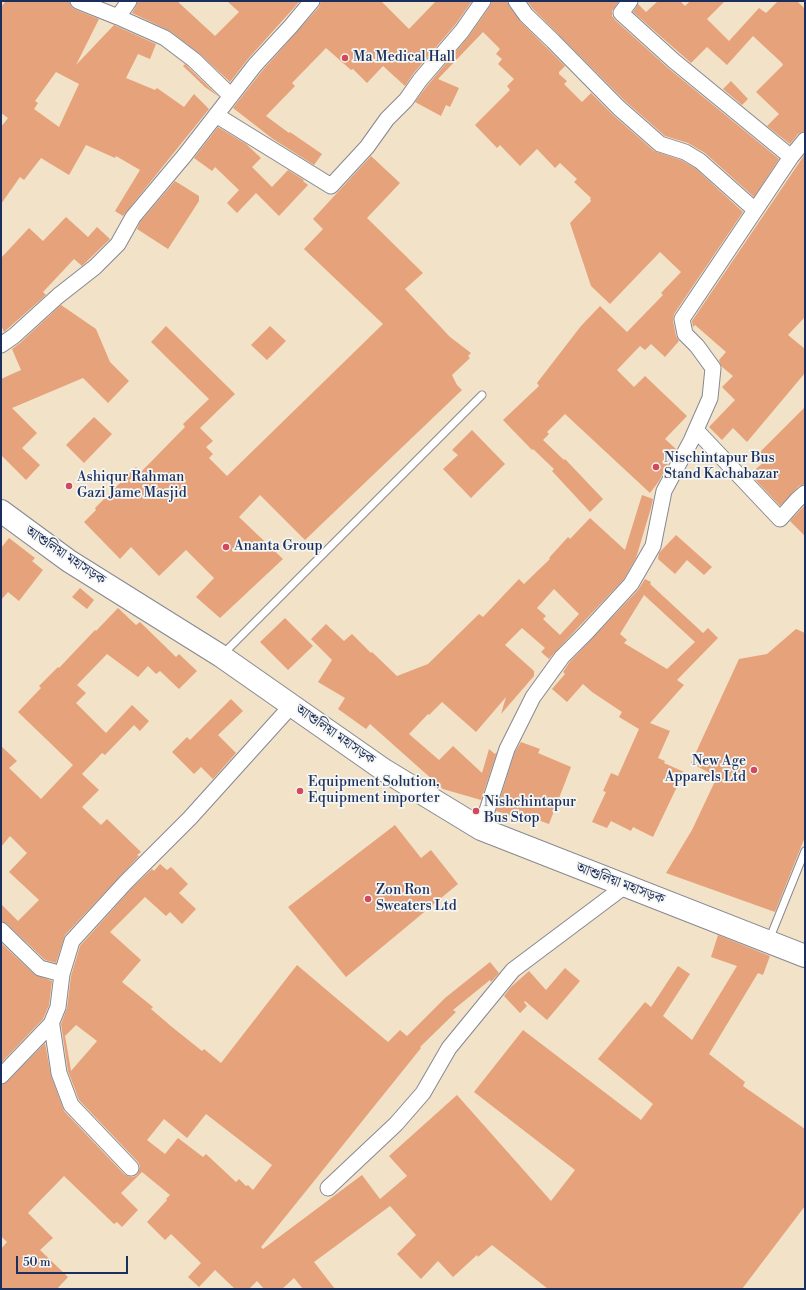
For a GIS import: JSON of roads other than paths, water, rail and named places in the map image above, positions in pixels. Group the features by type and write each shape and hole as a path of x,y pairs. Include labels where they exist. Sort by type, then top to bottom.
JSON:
{"highway":[{"name":"আশুলিয়া মহাসড়ক","path":"1,511 69,561 221,656 384,770 481,829 805,956"}],"street":[{"path":"78,1 165,38 194,60 231,96"},
{"path":"118,17 129,1"},
{"path":"1,345 14,336 58,296 95,266 118,244 133,217 185,155 255,65 312,1"},
{"path":"216,115 332,186 367,147 387,119 406,100 420,80 462,31 483,1"},
{"path":"516,1 526,15 619,108 660,144 685,152 700,161 755,210"},
{"path":"630,1 621,13 674,61 791,157"},
{"path":"481,829 507,749 533,697 562,658 631,584 653,546 664,491 696,430 710,398 713,368 697,346 685,334 682,319 791,157 805,140"},
{"path":"696,430 780,519 805,493"},
{"path":"1,1076 51,1024 58,1007 62,974 72,941 126,882 190,818 292,705"},
{"path":"328,1188 396,1124 423,1093 449,1048 513,970 625,886"},
{"path":"1,930 40,968 62,974"},
{"path":"51,1024 59,1074 71,1105 131,1168"}],"lane":[{"path":"221,656 482,395"},
{"path":"768,942 805,851"}],"place":[{"name":"Ma Medical Hall","path":"345,58"},
{"name":"Nischintapur Bus Stand Kachabazar","path":"656,467"},
{"name":"Ashiqur Rahman Gazi Jame Masjid","path":"69,486"},
{"name":"Ananta Group","path":"226,547"},
{"name":"New Age Apparels Ltd","path":"754,770"},
{"name":"Equipment Solution, Equipment importer","path":"300,791"},
{"name":"Nishchintapur Bus Stop","path":"476,811"},
{"name":"Zon Ron Sweaters Ltd","path":"368,899"}]}
